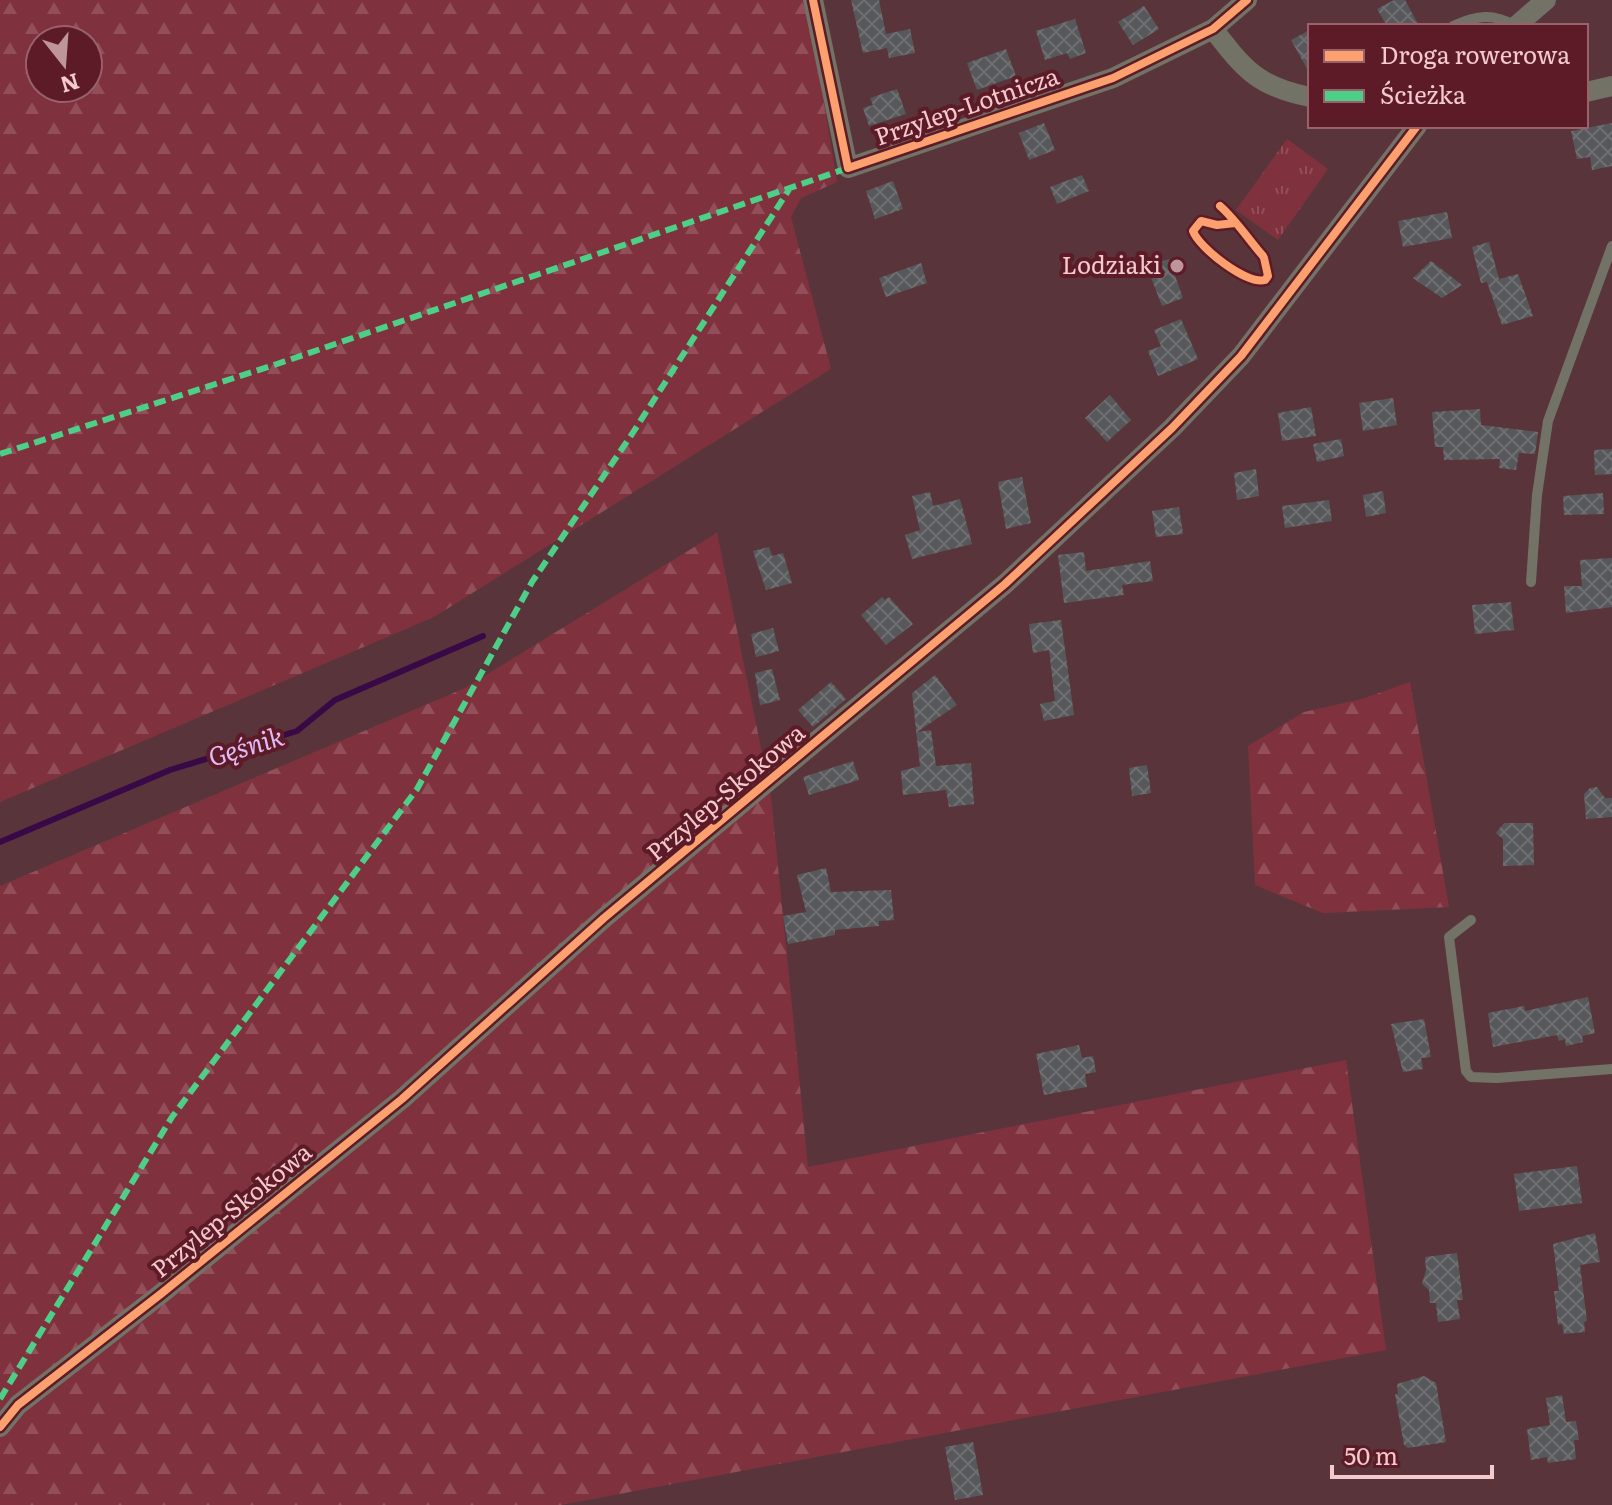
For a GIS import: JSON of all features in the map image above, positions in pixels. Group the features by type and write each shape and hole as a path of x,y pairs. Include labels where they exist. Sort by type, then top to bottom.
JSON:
{"street":[{"name":"Przylep-Lotnicza","path":"813,0 848,168 1113,78 1213,29 1247,0"},
{"path":"1518,24 1546,0"},
{"path":"1213,29 1245,70 1279,91 1308,97"},
{"path":"1588,92 1612,86"},
{"name":"Przylep-Skokowa","path":"0,1427 18,1405 402,1099 604,918 1005,584 1172,428 1241,356 1415,128"}],"lane":[{"path":"1459,24 1486,15 1512,24"},
{"path":"1531,582 1537,495 1548,421 1612,246"},
{"path":"1471,920 1449,937 1466,1071 1471,1077 1497,1078 1612,1069"}],"green space":[{"path":"0,0 807,0 837,182 801,198 791,217 831,369 434,617 0,802"},
{"path":"1287,139 1328,169 1278,240 1236,210"},
{"path":"717,533 771,797 808,1167 1346,1060 1386,1350 561,1505 0,1505 0,886 465,688"},
{"path":"1410,682 1449,907 1323,913 1255,885 1248,746 1304,712 1362,699"}],"building":[{"path":"851,0 879,0 886,34 910,29 915,53 889,58 887,48 863,53"},
{"path":"1394,0 1405,0 1418,24 1386,24 1377,9"},
{"path":"1144,6 1159,29 1133,45 1118,22"},
{"path":"1075,19 1086,53 1070,59 1067,53 1045,60 1036,31"},
{"path":"1308,31 1308,70 1291,40"},
{"path":"1006,49 1016,76 977,90 967,63"},
{"path":"897,89 906,114 869,126 863,108 873,105 870,98"},
{"path":"1044,123 1055,150 1029,160 1019,133"},
{"path":"1612,123 1612,166 1592,170 1590,157 1577,159 1571,131"},
{"path":"1082,175 1089,191 1057,204 1050,187"},
{"path":"893,181 903,209 875,219 866,191"},
{"path":"1447,212 1452,238 1403,247 1398,221"},
{"path":"1489,242 1499,279 1518,274 1533,316 1502,325 1487,282 1481,283 1472,247"},
{"path":"1169,259 1183,298 1162,306 1147,267"},
{"path":"1431,261 1462,285 1442,298 1413,278"},
{"path":"921,263 927,283 886,297 879,278"},
{"path":"1181,319 1198,359 1158,376 1148,351 1161,346 1154,330"},
{"path":"1110,395 1131,420 1107,442 1085,418"},
{"path":"1393,398 1397,425 1363,431 1359,403"},
{"path":"1311,407 1316,436 1282,441 1278,413"},
{"path":"1480,409 1481,425 1538,432 1535,454 1519,453 1516,470 1499,468 1500,459 1444,460 1443,447 1435,447 1432,412"},
{"path":"1341,439 1344,456 1317,462 1313,444"},
{"path":"1612,449 1612,474 1595,475 1594,450"},
{"path":"1256,469 1259,496 1237,500 1234,473"},
{"path":"1022,477 1031,523 1006,529 998,482"},
{"path":"1383,491 1386,513 1366,517 1363,495"},
{"path":"930,492 933,506 960,499 972,544 912,559 905,535 920,530 912,496"},
{"path":"1603,493 1604,514 1564,515 1563,496"},
{"path":"1329,500 1332,521 1285,528 1282,506"},
{"path":"1179,507 1183,534 1156,537 1152,511"},
{"path":"769,547 772,556 783,553 792,583 766,590 753,551"},
{"path":"1084,552 1086,571 1150,561 1153,581 1122,585 1124,595 1064,603 1058,555"},
{"path":"1612,558 1612,607 1566,613 1564,586 1582,586 1580,560"},
{"path":"882,597 885,600 889,597 913,624 886,645 861,615"},
{"path":"1511,602 1514,630 1475,634 1472,605"},
{"path":"1061,620 1074,715 1044,721 1040,704 1055,701 1049,650 1033,653 1029,624"},
{"path":"773,628 779,651 756,657 751,634"},
{"path":"772,669 780,700 760,705 755,673"},
{"path":"935,675 957,705 917,732 931,730 936,766 971,763 974,804 949,807 946,790 903,795 901,771 920,766 912,693"},
{"path":"831,682 846,699 813,727 798,710"},
{"path":"853,761 859,780 809,795 803,777"},
{"path":"1147,765 1151,793 1132,796 1129,768"},
{"path":"1597,787 1605,798 1612,798 1612,817 1586,819 1584,794 1590,788"},
{"path":"1504,823 1533,823 1534,865 1503,866 1503,839 1496,833"},
{"path":"826,868 831,892 891,890 894,920 879,921 879,926 835,930 835,935 788,944 783,916 806,912 797,875"},
{"path":"1588,997 1595,1033 1582,1036 1583,1042 1566,1046 1565,1039 1559,1041 1557,1035 1493,1047 1488,1013 1524,1006 1525,1011"},
{"path":"1424,1019 1431,1057 1421,1058 1423,1069 1403,1072 1391,1024"},
{"path":"1079,1045 1082,1058 1093,1056 1096,1072 1085,1074 1087,1087 1044,1095 1036,1054"},
{"path":"1577,1166 1582,1203 1519,1211 1514,1174"},
{"path":"1595,1233 1600,1262 1580,1265 1587,1321 1584,1322 1585,1332 1564,1334 1562,1324 1558,1325 1554,1291 1559,1291 1553,1244"},
{"path":"1457,1253 1463,1300 1457,1300 1460,1319 1438,1322 1436,1303 1430,1303 1429,1290 1422,1284 1426,1270 1425,1257"},
{"path":"1424,1376 1436,1383 1446,1442 1408,1448 1404,1445 1395,1394 1398,1394 1397,1384"},
{"path":"1562,1395 1566,1422 1576,1421 1579,1440 1574,1440 1576,1459 1548,1463 1547,1457 1531,1460 1527,1429 1550,1425 1546,1398"},
{"path":"973,1442 983,1495 955,1500 945,1447"}],"waterway":[{"name":"Gęśnik","path":"0,842 170,770 297,731 335,700 483,636"}],"marked path":[{"path":"0,454 277,364 848,168"},
{"path":"0,1399 172,1117 417,789 532,582 632,434 790,188"}],"cycle path":[{"path":"813,0 848,168 1113,78 1213,29 1247,0"},
{"path":"0,1427 18,1405 402,1099 604,918 1005,584 1172,428 1241,356 1415,128"},
{"path":"1220,206 1237,224 1263,256 1268,276 1265,280 1247,277 1224,264 1204,247 1193,231 1201,221 1217,225 1235,223"}],"place":[{"name":"Lodziaki","path":"1177,266"}]}
